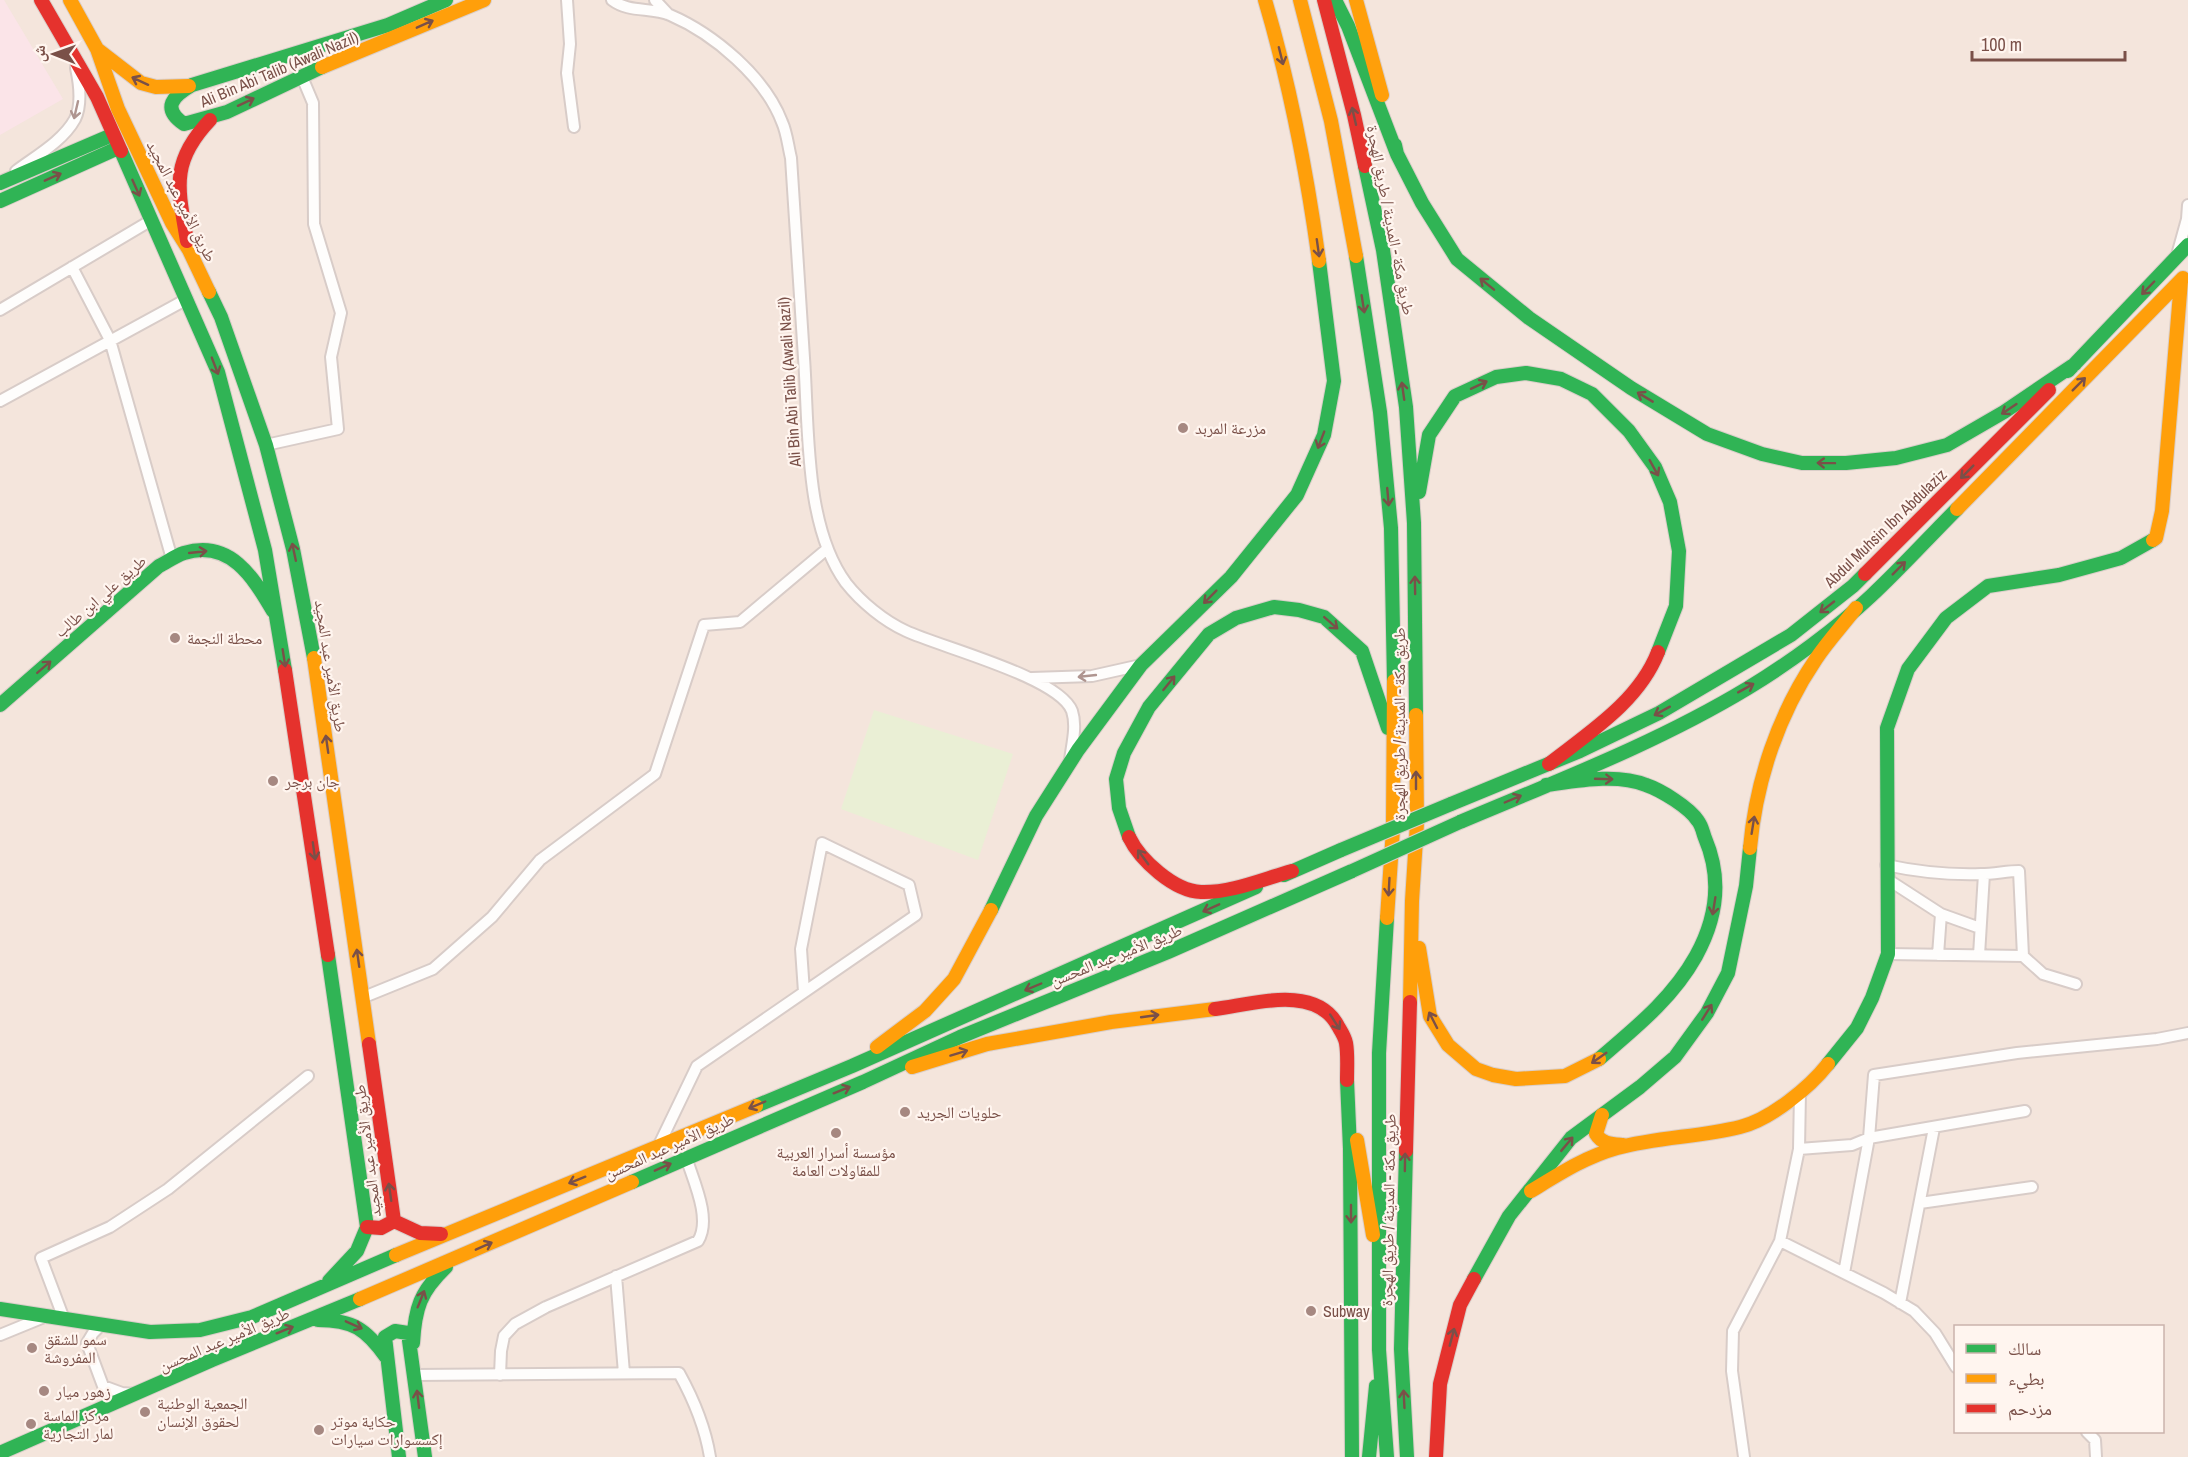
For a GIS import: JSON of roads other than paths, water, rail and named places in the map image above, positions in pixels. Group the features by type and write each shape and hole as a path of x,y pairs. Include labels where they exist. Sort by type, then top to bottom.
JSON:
{"main road":[{"name":"طريق الأمير عبد المجيد","path":"41,0 97,97 218,372 265,550 278,619 367,1227 381,1228 394,1221 364,997 314,660 294,549 266,445 221,317 189,250 172,223 118,109 97,49 70,0"},
{"name":"Ali Bin Abi Talib (Awali Nazil)","path":"446,0 388,25 192,85 173,98 171,104 173,115 184,124 213,117 484,0"},
{"path":"852,1066 925,1011 954,979 1036,816 1070,763 1141,665 1230,577 1297,495 1324,435 1334,381 1329,329 1310,196 1282,57 1265,0"},
{"name":"طريق مكة - المدينة / طريق الهجرة","path":"1300,0 1331,121 1356,258 1380,412 1391,528 1394,681 1393,829 1379,1053 1378,1266 1379,1350 1387,1457"},
{"name":"طريق مكة - المدينة / طريق الهجرة","path":"1324,0 1354,115 1383,250 1406,407 1414,523 1417,823 1412,902 1401,1349 1407,1457"},
{"path":"1335,0 1348,26 1397,154 1422,203 1457,259 1529,318 1631,388 1707,435 1762,454 1802,463 1846,464 1896,458 1947,445 2004,412 2074,364"},
{"path":"1356,0 1397,154"},
{"path":"97,49 141,83 156,87 192,85"},
{"path":"189,250 179,170 182,157 190,141 213,117"},
{"path":"2,182 115,141"},
{"path":"0,201 115,141"},
{"name":"Abdul Muhsin Ibn Abdulaziz","path":"1341,850 1549,764 1659,713 1791,635 1853,586 2074,364 2188,245"},
{"path":"1546,785 1652,740 1748,688 1814,642 1870,597 2184,277"},
{"path":"1531,1191 1578,1162 1623,1146 1742,1127 1782,1107 1817,1077 1857,1028 1872,998 1888,954 1887,728 1908,669 1946,618 1988,586 2059,575 2121,558 2156,538 2162,511 2184,277"},
{"path":"1414,523 1429,435 1455,396 1496,377 1526,373 1561,379 1592,394 1629,431 1655,467 1670,502 1679,551 1676,606 1652,668 1617,711 1549,764"},
{"name":"طريق علي ابن طالب","path":"0,705 159,566 186,553 212,550 236,560 255,580 278,619"},
{"path":"1292,872 1227,889 1199,892 1173,882 1150,867 1130,840 1119,808 1116,779 1124,753 1149,707 1209,634 1236,618 1274,607 1299,610 1324,617 1362,651 1380,701 1394,751"},
{"path":"1436,1457 1440,1384 1460,1305 1509,1216 1571,1138 1640,1087 1675,1057 1707,1013 1728,973 1746,886 1752,826 1764,768 1789,707 1811,668 1856,608"},
{"path":"1412,902 1430,1016 1448,1046 1476,1069 1516,1079 1565,1076 1598,1060 1607,1053 1659,1007 1696,956 1714,912 1717,882 1711,851 1698,819 1676,801 1645,784 1604,778 1546,785"},
{"name":"طريق الأمير عبد المحسن","path":"4,1450 458,1257 863,1082 950,1042 1168,952 1546,785"},
{"name":"طريق الأمير عبد المحسن","path":"0,1309 150,1332 200,1330 252,1317 852,1066 1341,850"},
{"path":"863,1082 987,1044 1154,1016 1288,1000 1309,1001 1323,1007 1334,1018 1346,1041 1352,1457"},
{"path":"1348,1084 1378,1266"},
{"path":"1602,1115 1596,1134 1598,1138 1609,1144 1623,1146"},
{"path":"394,1221 420,1233 447,1234"},
{"path":"322,1288 356,1255 363,1243 367,1227"},
{"path":"412,1355 419,1298 431,1281 458,1257"},
{"path":"309,1321 336,1319 351,1323 365,1330 387,1358"},
{"path":"399,1457 385,1337 395,1331 408,1333 425,1457"},
{"path":"1369,1457 1379,1350"}],"street":[{"path":"567,0 570,44 567,73 574,127"},
{"name":"Ali Bin Abi Talib (Awali Nazil)","path":"612,0 628,8 668,14"},
{"name":"Ali Bin Abi Talib (Awali Nazil)","path":"655,0 668,14 711,39 739,61 769,95 783,123 791,158 813,494 827,549 846,583 872,610 905,631 1032,678"},
{"path":"2,182 50,146 76,117 79,82 73,53"},
{"path":"266,445 338,429 331,357 342,313 314,224 313,103 302,77"},
{"path":"2177,258 2188,205"},
{"path":"0,310 150,221"},
{"path":"72,267 110,340 172,559"},
{"path":"0,401 187,299"},
{"path":"364,997 433,969 492,917 540,860 655,774 705,625 740,622 827,549"},
{"path":"1032,678 1092,676 1141,665"},
{"path":"1032,678 1071,708 1075,724 1070,763"},
{"path":"658,1147 697,1066 916,915 909,885 822,843 801,949 804,992"},
{"path":"1886,872 1984,874 2018,871 2020,873 2023,956"},
{"path":"1886,872 1941,914 1980,928"},
{"path":"1978,955 1984,874"},
{"path":"1938,955 1941,914"},
{"path":"1888,954 2023,956 2043,974 2076,984"},
{"path":"1844,1273 1869,1138 1874,1075 2017,1053 2157,1040 2188,1033"},
{"path":"64,1319 41,1258 110,1227 168,1189 308,1076"},
{"path":"1744,1457 1732,1371 1733,1331 1780,1241 1799,1149 1800,1092"},
{"path":"1799,1149 1852,1145 1869,1138 2025,1111"},
{"path":"1900,1303 1934,1128"},
{"path":"500,1375 504,1336 515,1323 698,1240 701,1235 703,1214 686,1157"},
{"path":"1920,1203 2031,1187"},
{"path":"1780,1241 1914,1311 1935,1334 1954,1363"},
{"path":"616,1276 624,1373"},
{"path":"0,1335 47,1316"},
{"path":"101,1325 93,1332 87,1343 104,1386 122,1393 138,1394"},
{"path":"415,1375 680,1372 702,1423 710,1457"},
{"path":"2089,1433 2095,1440 2096,1457"}],"place":[{"name":"مزرعة المربد","path":"1183,428"},
{"name":"محطة النجمة","path":"175,638"},
{"name":"جان برجر","path":"273,781"},
{"name":"حلويات الجريد","path":"905,1112"},
{"name":"مؤسسة أسرار العربية للمقاولات العامة","path":"836,1133"},
{"name":"Subway","path":"1311,1311"},
{"name":"سمو للشقق المفروشة","path":"32,1348"},
{"name":"زهور ميار","path":"44,1391"},
{"name":"الجمعية الوطنية لحقوق الإنسان","path":"145,1412"},
{"name":"مركز الماسة لمار التجارية","path":"31,1424"},
{"name":"حكاية موتر إكسسوارات سيارات","path":"319,1430"}]}
